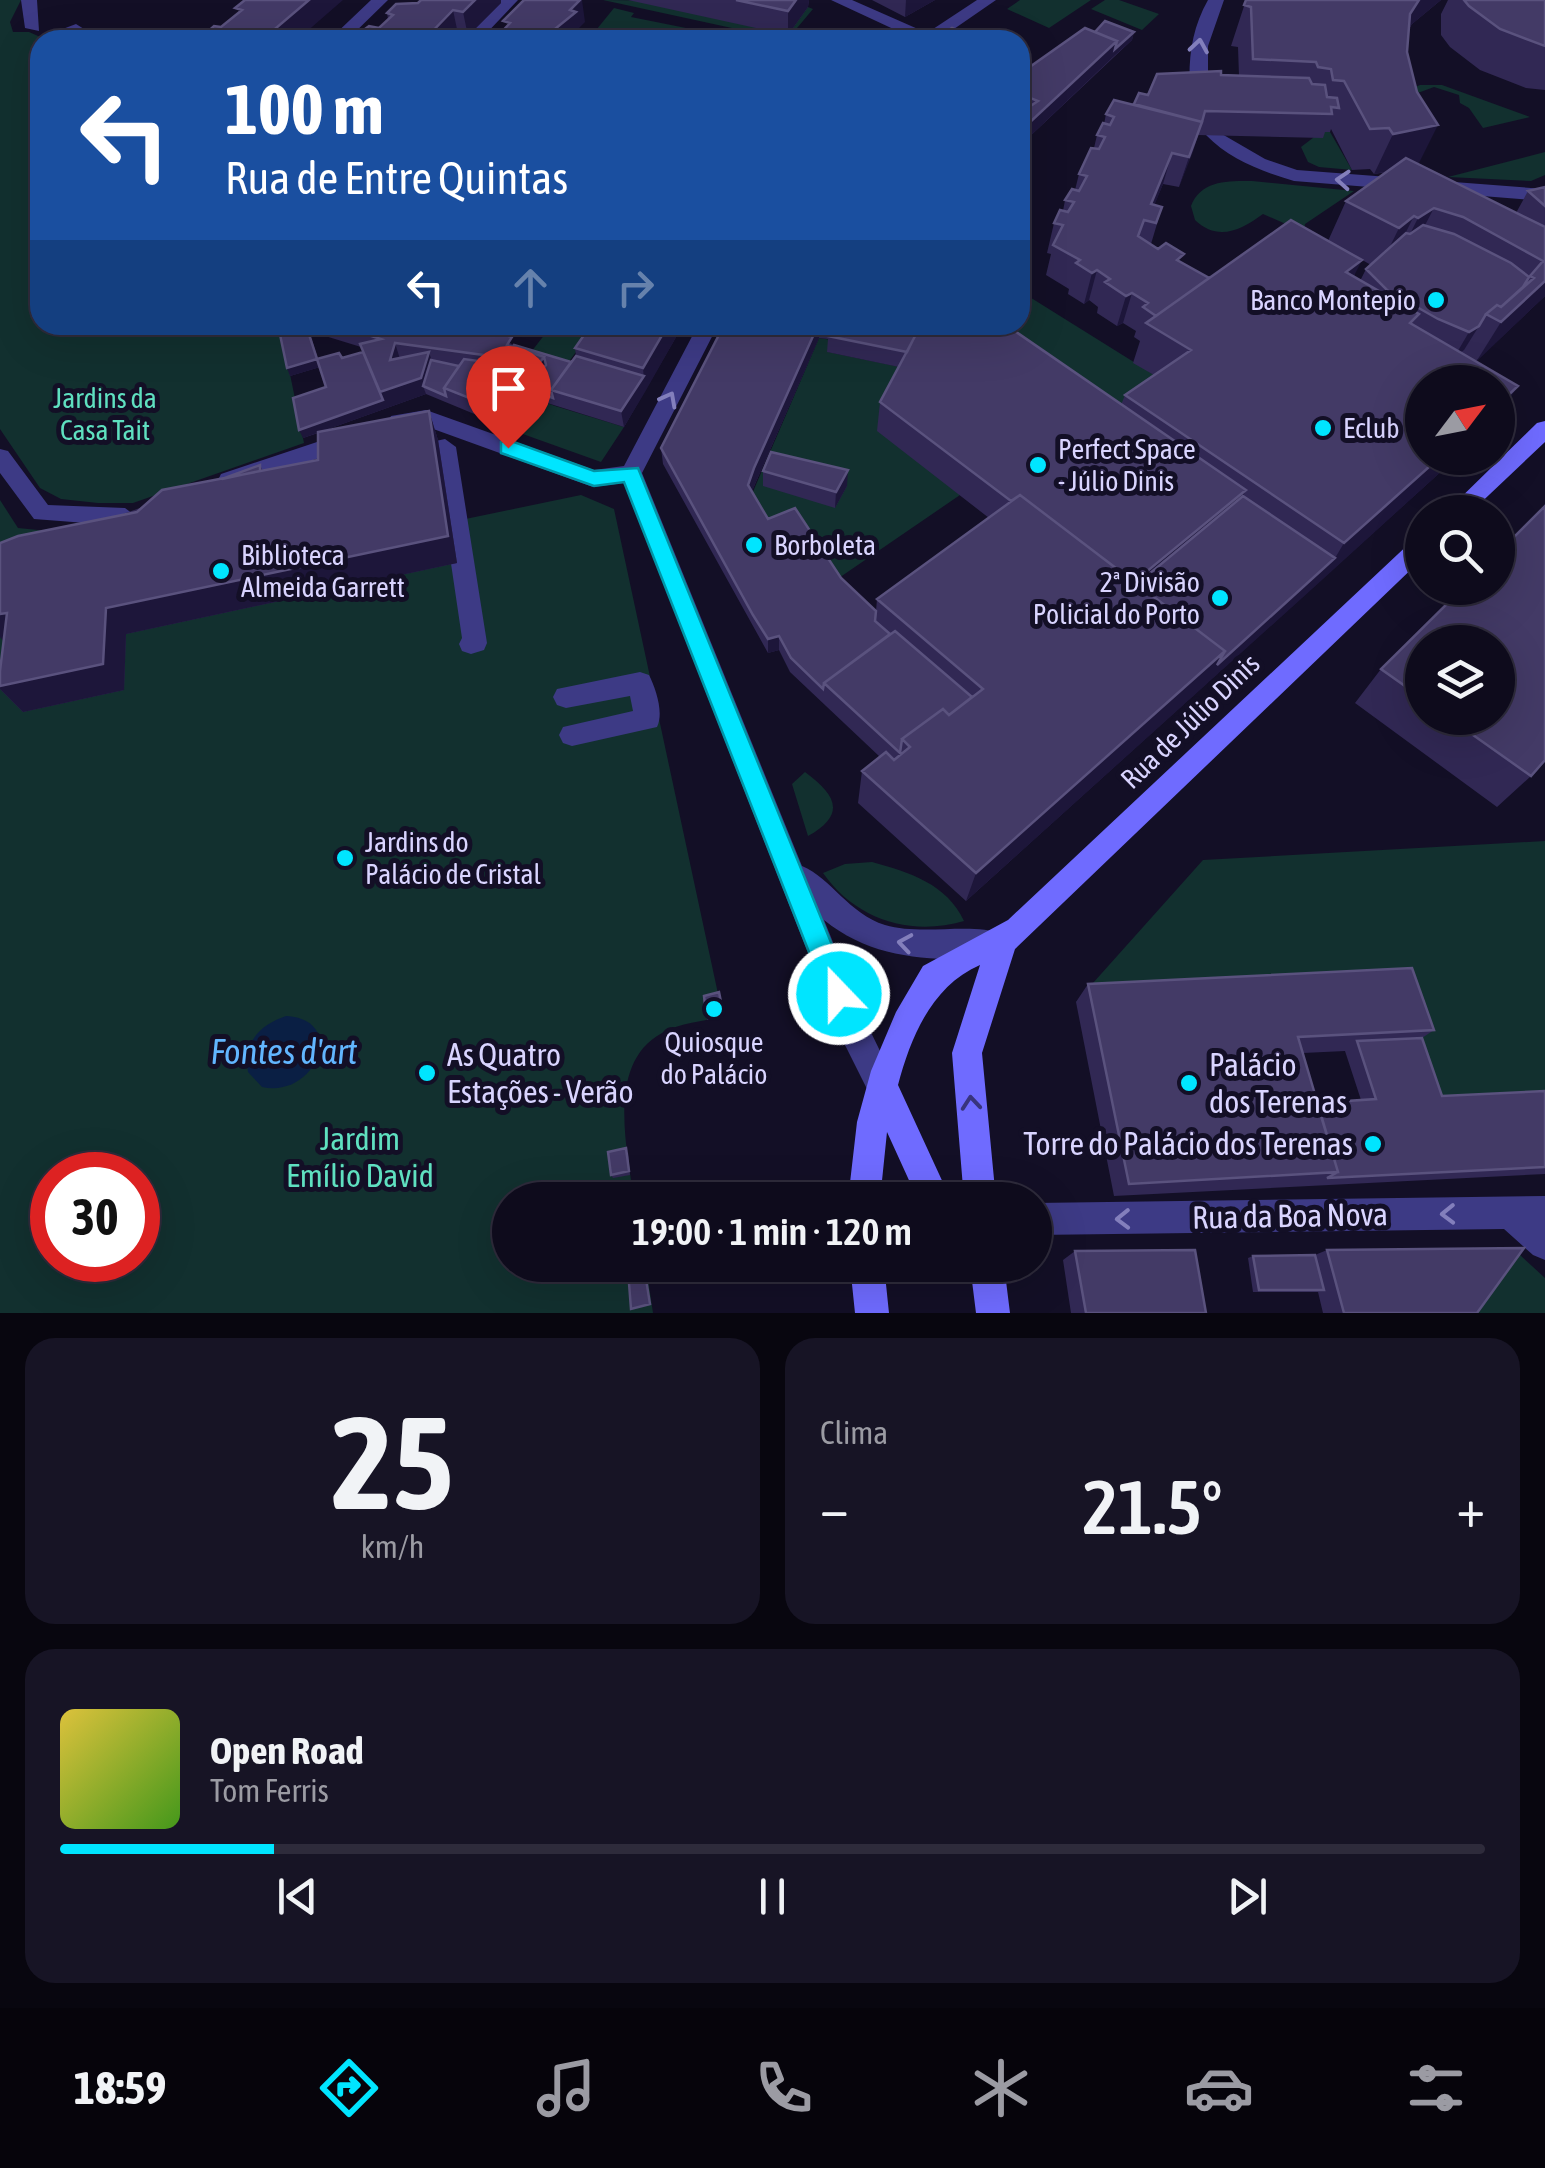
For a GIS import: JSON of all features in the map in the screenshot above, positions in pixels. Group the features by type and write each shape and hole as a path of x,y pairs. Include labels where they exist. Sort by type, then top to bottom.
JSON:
{"main road":[{"path":"1475,495 1545,430"},
{"name":"Rua de Júlio Dinis","path":"1002,943 1405,561"},
{"path":"865,1182 866,1152 902,1027 936,974 1002,943"},
{"path":"978,1182 967,1053 1002,943"},
{"path":"882,1086 926,1182"},
{"path":"869,1282 872,1313"}],"street":[{"path":"29,0 33,28"},
{"path":"347,30 380,0"},
{"path":"481,30 510,0"},
{"path":"839,0 906,30"},
{"path":"943,30 988,0"},
{"path":"1198,94 1196,55 1204,20 1216,0"},
{"path":"1215,136 1242,156 1273,171 1308,178 1545,195"},
{"path":"703,335 631,473 852,1026 882,1086"},
{"path":"201,490 408,418 426,418 594,478 631,473"},
{"path":"439,448 445,447 475,643 471,644"},
{"path":"0,457 42,512 135,513"},
{"path":"566,697 640,683 648,719 572,735"},
{"path":"788,866 824,905 856,930 897,944 939,947 1002,943"},
{"name":"Rua da Boa Nova","path":"1052,1220 1545,1212"},
{"path":"1511,1213 1545,1242"}],"green space":[{"name":"Jardins da Casa Tait","path":"0,0 21,0 10,22 13,32 30,32 30,335 282,335 304,443 133,503 98,503 61,499 40,488 0,429"},
{"path":"603,0 795,2 813,9 795,30 741,30"},
{"path":"1020,0 1091,0 1049,28 1007,9"},
{"path":"1105,0 1119,0 1159,14 1142,30 1091,9"},
{"path":"614,8 634,13 631,17 696,30 596,30"},
{"path":"1442,85 1530,117 1483,128 1469,108 1460,103 1459,95 1434,87 1415,94 1413,88"},
{"path":"1322,131 1330,132 1352,170 1308,162 1301,147"},
{"path":"1545,152 1545,175 1531,181 1448,177"},
{"path":"1252,181 1354,191 1305,224 1304,232 1263,214 1246,225 1221,232 1195,220 1191,206 1201,191 1216,184"},
{"path":"1030,297 1177,389 1112,434 971,335 1030,335"},
{"path":"544,335 588,335 565,367 528,356"},
{"path":"819,338 832,340 828,352 910,369 960,495 833,582 768,534 749,501"},
{"path":"544,402 624,427 601,462 520,433"},
{"name":"Jardins do Palácio de Cristal","path":"581,495 614,509 723,1017 662,1033 644,1047 633,1064 624,1108 632,1182 492,1182 492,1282 648,1282 653,1313 0,1313 0,500 18,528 78,534 451,522"},
{"path":"805,772 824,789 833,804 828,820 808,836 792,784"},
{"path":"1545,841 1545,1129 1428,1104 1388,986 1076,1002 1203,860"},
{"path":"872,862 926,881 948,898 964,921 924,927 885,920 851,902 823,873 845,864"},
{"path":"1500,1255 1520,1255 1545,1278 1545,1313 1458,1313"}],"water":[{"name":"Fontes d'art","path":"286,1016 305,1020 316,1030 320,1043 318,1057 310,1071 297,1081 281,1088 262,1087 248,1072 248,1052 261,1030"}],"building":[{"path":"245,0 309,0 274,30 210,30 221,27 242,10 235,8"},
{"path":"475,0 463,12 453,10 434,30 364,30 369,26 379,28 393,15 387,13 396,4"},
{"path":"524,0 580,0 570,10 576,12 554,30 503,30 510,23 503,21"},
{"path":"736,0 796,0 788,11"},
{"path":"1246,0 1419,0 1410,14 1407,52 1417,92 1438,125 1393,134 1389,128 1370,129 1344,81 1333,80 1331,69 1318,67 1316,62 1253,59 1251,7 1244,5"},
{"path":"1464,0 1545,0 1545,46 1500,29"},
{"path":"1105,21 1134,32 1115,49 1117,41 1095,32"},
{"path":"1085,28 1117,41 1030,122 1030,106 1038,101 1030,98 1031,66"},
{"path":"1221,71 1221,75 1309,78 1312,84 1325,85 1327,97 1337,98 1339,108 1331,107 1332,114 1205,111 1202,122 1134,104 1139,93 1148,95 1157,74"},
{"path":"1114,100 1202,122 1189,157 1172,153 1151,204 1162,207 1156,223 1144,220 1138,236 1158,249 1166,243 1184,254 1177,260 1209,278 1156,316 1143,307 1148,303 1132,293 1126,296 1105,282 1110,279 1097,270 1092,273 1076,263 1080,260 1053,245 1063,225 1054,223 1060,210 1068,212 1074,202 1065,200 1072,189 1079,191 1087,176 1079,174 1091,148 1099,149 1105,137 1097,135 1103,123 1110,125 1114,117 1106,114"},
{"path":"1406,158 1545,227 1545,281 1501,322 1486,314 1497,305 1501,307 1534,278 1530,276 1543,261 1463,217 1434,208 1399,228 1346,201"},
{"path":"1545,187 1545,206 1528,191"},
{"path":"1291,220 1362,260 1346,272 1419,314 1410,323 1482,365 1405,365 1405,475 1420,475 1344,543 1125,395 1191,350 1146,323"},
{"path":"1423,225 1454,234 1511,263 1529,277 1523,287 1469,332 1438,319 1387,290 1366,269 1406,233"},
{"path":"280,335 309,335 317,359 287,368"},
{"path":"368,335 506,335 512,337 507,345 544,357 502,411 444,388 464,359 493,363 498,357 395,343 390,360 429,352 421,378 380,392 360,344 381,339"},
{"path":"584,335 662,335 643,368 575,348"},
{"path":"719,335 814,335 748,485 768,519 795,508 841,578 876,611 875,621 890,634 824,683 823,689 791,658 779,636 768,639 661,448"},
{"path":"828,335 916,335 907,352"},
{"name":"Perfect Space - Júlio Dinis","path":"916,335 1021,335 1246,490 1134,582 1020,495 1011,501 880,402"},
{"path":"514,345 571,362 551,390 553,398 542,394 518,425 504,419 546,365 544,357"},
{"path":"363,352 383,400 299,430 293,398 326,387 317,359"},
{"path":"576,356 644,376 621,411 551,390"},
{"path":"431,360 459,366 444,388 446,396 423,386"},
{"name":"Biblioteca Almeida Garrett","path":"429,411 448,536 106,608 103,664 0,686 7,613 0,614 0,543 137,512 162,490 318,460 318,432"},
{"path":"771,452 848,470 836,492 763,471"},
{"path":"260,465 260,471 222,479"},
{"path":"1020,495 1225,651 976,873 862,771 886,752 894,760 910,747 902,739 943,709 949,715 983,689 877,599"},
{"path":"1243,496 1335,558 1217,665 1225,651 1137,584"},
{"path":"1545,506 1545,760 1531,776 1473,735 1515,735 1515,625 1426,625 1446,605 1515,605 1515,536"},
{"path":"895,631 972,697 949,715 943,709 902,739 900,753 824,683"},
{"path":"1405,645 1405,686 1381,669"},
{"name":"Palácio dos Terenas","path":"1412,968 1434,1030 1298,1037 1338,1172 1129,1184 1088,984"},
{"name":"Quiosque do Palácio","path":"719,992 723,1012 706,1015 704,996"},
{"path":"1422,1038 1442,1096 1545,1091 1545,1167 1327,1178 1338,1172 1317,1103 1376,1099 1357,1041"},
{"path":"626,1148 629,1171 611,1175 608,1152"},
{"path":"1524,1248 1477,1313 1344,1313 1327,1250"},
{"path":"1195,1250 1206,1313 1086,1313 1075,1251"},
{"path":"1315,1255 1324,1290 1259,1290 1253,1256"},
{"path":"646,1282 650,1304 631,1309 629,1283"}],"place":[{"name":"Banco Montepio","path":"1436,300"},
{"name":"Eclub","path":"1323,428"},
{"name":"Perfect Space - Júlio Dinis","path":"1038,465"},
{"name":"Borboleta","path":"754,545"},
{"name":"Biblioteca Almeida Garrett","path":"221,571"},
{"name":"2ª Divisão Policial do Porto","path":"1220,598"},
{"name":"Jardins do Palácio de Cristal","path":"345,858"},
{"name":"Quiosque do Palácio","path":"714,1009"},
{"name":"As Quatro Estações - Verão","path":"427,1073"},
{"name":"Palácio dos Terenas","path":"1189,1083"},
{"name":"Torre do Palácio dos Terenas","path":"1373,1144"}],"route":[{"path":"508,448 594,478 631,473 839,994"}],"park label":[{"name":"Jardim Emílio David","path":"360,1158"}]}
